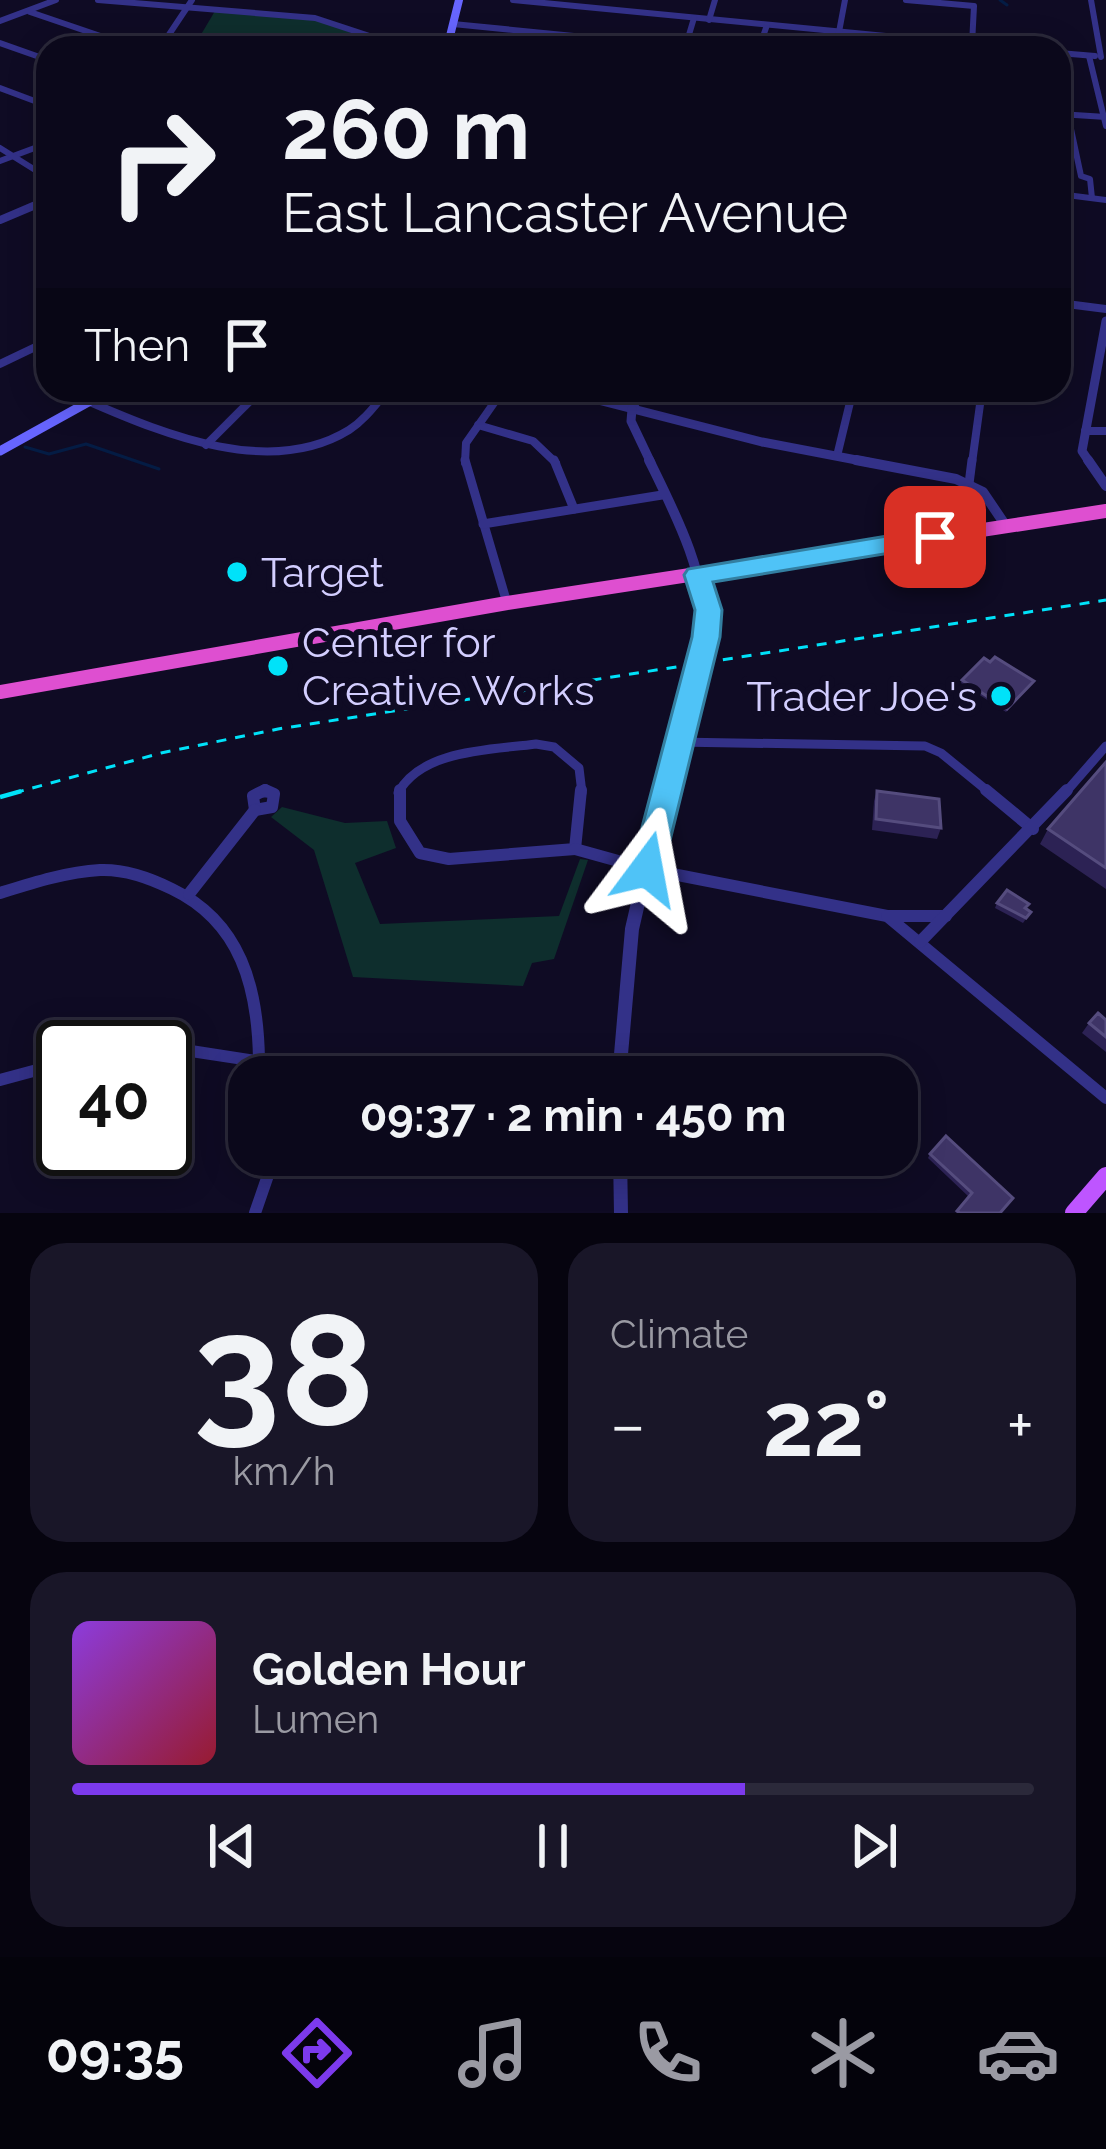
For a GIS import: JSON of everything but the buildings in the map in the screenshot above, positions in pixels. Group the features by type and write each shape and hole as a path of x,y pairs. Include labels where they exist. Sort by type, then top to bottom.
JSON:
{"highway":[{"path":"0,692 507,603 1106,511"}],"main road":[{"path":"450,36 459,0"},
{"path":"0,451 87,402"},
{"path":"1074,1213 1106,1176"}],"street":[{"path":"0,21 56,0"},
{"path":"98,0 323,20 368,36"},
{"path":"167,36 192,0"},
{"path":"513,0 579,3 872,36"},
{"path":"709,20 715,0"},
{"path":"838,36 845,0"},
{"path":"906,0 974,7 972,36"},
{"path":"1071,54 1104,57 1091,0"},
{"path":"30,12 100,36"},
{"path":"688,36 694,18"},
{"path":"453,24 574,36"},
{"path":"763,36 766,25"},
{"path":"0,43 36,56"},
{"path":"1071,115 1105,120 1089,56"},
{"path":"0,88 36,102"},
{"path":"1071,140 1081,176 1090,179 1092,198"},
{"path":"0,161 36,147"},
{"path":"0,148 36,171"},
{"path":"1071,195 1106,200"},
{"path":"0,220 36,205"},
{"path":"1071,305 1106,309"},
{"path":"1106,321 1083,456 1106,486"},
{"path":"0,364 36,348"},
{"path":"91,402 206,445 285,448 330,439 378,402"},
{"path":"206,445 249,402"},
{"path":"494,402 466,443 465,465 507,603"},
{"path":"605,402 762,442 969,484 983,492 1006,526"},
{"path":"620,1056 622,982 709,610 631,421 636,402"},
{"path":"837,456 850,402"},
{"path":"969,484 980,402"},
{"path":"478,425 541,441 555,454 574,509"},
{"path":"1085,431 1106,431"},
{"path":"484,524 662,495"},
{"path":"677,742 925,746 941,753 1034,829"},
{"path":"575,848 582,795 579,768 554,747 536,744 436,758 406,777 398,794 401,827 420,854 434,858 575,848 647,869 886,916 946,916"},
{"path":"920,942 1034,829 1106,746"},
{"path":"189,894 255,809"},
{"path":"0,892 105,869 189,894 230,928 251,976 260,1012 259,1056"},
{"path":"886,916 1106,1098"},
{"path":"192,1051 230,1056"},
{"path":"0,1080 36,1070"},
{"path":"255,1213 268,1176"},
{"path":"620,1176 621,1213"}],"green space":[{"path":"215,11 321,21 359,36 200,36"},
{"path":"282,807 345,823 387,821 396,848 355,863 380,924 559,916 580,859 588,860 554,959 532,963 523,986 353,977 314,850 271,817"}],"waterway":[{"path":"1000,0 1007,5"},
{"path":"25,447 49,454 86,444 159,469"}],"railway":[{"path":"24,790 161,753 278,729 1106,600"},
{"path":"0,797 24,790"},
{"path":"14,793 24,790"}],"place":[{"name":"Target","path":"237,572"},
{"name":"Center for Creative Works","path":"278,666"},
{"name":"Trader Joe's","path":"1001,696"}],"route":[{"path":"647,869 706,637 709,610 698,575 935,537"}]}
